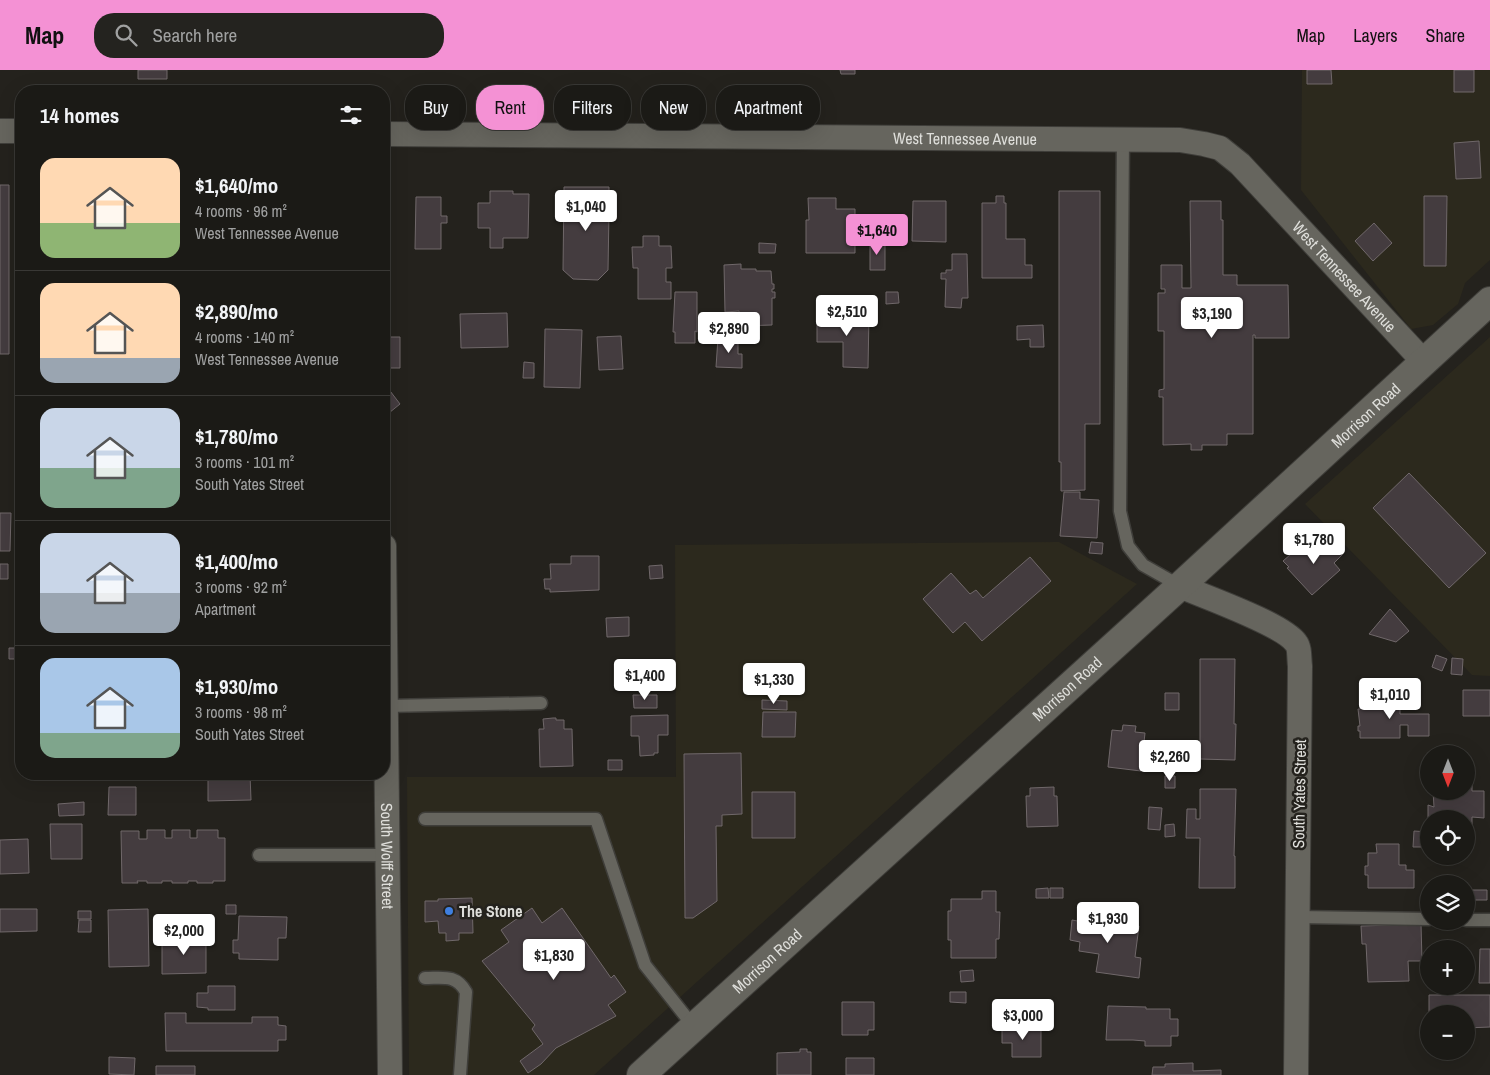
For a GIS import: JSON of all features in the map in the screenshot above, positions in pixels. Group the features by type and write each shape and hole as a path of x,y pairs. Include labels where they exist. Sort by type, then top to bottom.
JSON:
{"main road":[{"name":"Morrison Road","path":"641,1075 1180,586 1490,301"}],"street":[{"path":"0,131 15,132"},
{"name":"West Tennessee Avenue","path":"390,134 1180,140 1204,144 1220,148 1240,164 1424,362"},
{"name":"South Yates Street","path":"1180,586 1266,623 1288,635 1297,644 1300,666 1296,1075"},
{"name":"South Wolff Street","path":"386,780 390,1075"}],"lane":[{"path":"1123,140 1120,511 1128,546 1143,565 1180,586"},
{"path":"390,706 542,703"},
{"path":"425,820 596,818 645,965 694,1027"},
{"path":"259,855 387,855"},
{"path":"1298,917 1420,919"},
{"path":"1475,920 1490,920"},
{"path":"425,978 455,979 462,984 466,992 460,1075"}],"shaded area":[{"path":"1302,70 1490,70 1490,260 1465,283 1458,304 1433,325 1411,329 1301,190"},
{"path":"1490,337 1490,676 1472,675 1305,504"},
{"path":"1059,542 1137,584 594,1075 409,1075 407,777 676,777 675,545"}],"building":[{"path":"138,70 167,70 167,79 138,79"},
{"path":"840,70 855,70 855,74 841,74"},
{"path":"1307,70 1331,70 1332,84 1307,84"},
{"path":"1454,70 1474,70 1474,92 1454,92"},
{"path":"1479,141 1481,178 1456,179 1454,143"},
{"path":"0,185 9,185 9,354 0,354"},
{"path":"564,187 609,187 609,198 613,198 613,213 609,213 608,270 598,280 573,279 563,270"},
{"path":"490,191 513,191 513,194 529,194 528,238 503,238 503,248 490,248 490,228 478,228 478,203 490,203"},
{"path":"1059,191 1100,191 1100,424 1085,424 1085,490 1061,491 1061,462 1059,462"},
{"path":"996,196 1004,196 1004,203 1006,203 1006,239 1025,239 1025,265 1032,265 1032,278 982,278 982,203 996,203"},
{"path":"1424,196 1447,196 1446,266 1424,266"},
{"path":"416,197 441,197 441,216 447,216 447,223 441,223 441,249 415,249"},
{"path":"808,198 836,198 836,209 855,209 855,253 806,253 806,220 809,220"},
{"path":"913,201 946,201 946,242 912,241"},
{"path":"1190,201 1221,201 1223,275 1237,275 1237,285 1288,285 1289,338 1255,338 1255,335 1253,335 1253,434 1227,434 1227,445 1202,445 1202,450 1191,450 1191,444 1163,445 1163,397 1159,397 1159,390 1164,389 1164,331 1158,331 1158,293 1165,293 1165,289 1161,289 1161,265 1182,265 1182,288 1191,288"},
{"path":"1374,223 1392,243 1373,261 1355,241"},
{"path":"643,236 659,236 659,246 671,246 672,268 666,268 666,282 671,282 671,299 638,299 638,268 633,268 632,247 643,247"},
{"path":"870,242 885,242 885,270 870,270"},
{"path":"759,243 776,244 775,253 759,253"},
{"path":"952,254 967,254 968,298 962,298 961,308 945,307 946,279 941,279 941,273 946,273 946,270 952,270"},
{"path":"741,264 741,269 771,271 772,284 774,284 772,292 775,292 775,298 772,298 772,325 740,326 739,311 725,312 724,265"},
{"path":"675,292 697,292 697,332 695,331 695,343 675,343 675,332 673,332"},
{"path":"886,292 898,292 899,303 886,304"},
{"path":"507,313 508,347 461,348 460,314"},
{"path":"711,315 722,315 722,334 711,334"},
{"path":"817,315 869,316 868,368 843,367 843,342 817,342"},
{"path":"1043,325 1044,347 1030,347 1030,339 1017,340 1017,326"},
{"path":"545,329 582,330 580,388 544,387"},
{"path":"621,336 623,369 599,370 597,337"},
{"path":"390,337 400,337 400,368 390,368"},
{"path":"718,338 738,339 738,354 742,354 742,368 716,367"},
{"path":"524,362 534,363 534,378 523,378"},
{"path":"390,391 400,404 390,412"},
{"path":"1409,473 1486,553 1449,588 1373,508"},
{"path":"1064,492 1080,492 1080,499 1099,500 1097,538 1060,536"},
{"path":"0,513 11,513 10,551 0,551"},
{"path":"1329,539 1343,554 1334,563 1340,570 1312,595 1283,561 1306,541 1311,547 1315,543 1319,547"},
{"path":"1091,542 1103,543 1102,554 1089,553"},
{"path":"571,556 599,556 599,590 550,592 550,589 545,589 544,579 551,579 550,564 571,564"},
{"path":"1030,557 1051,581 982,641 965,622 953,633 923,599 951,573 970,594 976,590 983,598"},
{"path":"0,564 8,564 8,579 0,579"},
{"path":"662,565 663,578 650,579 649,566"},
{"path":"1390,609 1409,631 1396,642 1369,634"},
{"path":"629,617 629,636 607,637 606,618"},
{"path":"9,648 15,648 15,659 9,659"},
{"path":"1436,655 1447,659 1442,671 1432,667"},
{"path":"1452,658 1463,659 1462,675 1451,674"},
{"path":"1200,659 1235,659 1235,760 1189,757 1189,746 1200,747"},
{"path":"622,672 639,672 638,686 621,685"},
{"path":"1463,690 1490,690 1490,716 1463,716"},
{"path":"1165,693 1179,693 1179,710 1165,710"},
{"path":"1386,693 1394,695 1394,703 1400,703 1400,714 1429,714 1429,736 1408,736 1408,725 1400,725 1400,738 1360,738 1360,731 1358,731 1358,726 1360,726 1358,709 1360,709 1360,703 1378,703 1378,700 1383,700 1383,696 1386,696"},
{"path":"633,695 657,695 657,708 634,708"},
{"path":"762,700 787,701 787,710 762,709"},
{"path":"763,712 796,712 795,737 762,737"},
{"path":"668,715 668,735 658,735 658,753 640,756 639,736 631,736 631,716"},
{"path":"556,718 556,720 564,720 564,729 572,729 573,766 540,767 539,729 544,729 543,719"},
{"path":"1123,725 1136,726 1135,732 1145,733 1141,771 1108,767 1112,730 1122,731"},
{"path":"741,753 742,814 722,815 722,826 716,826 717,901 693,918 685,918 684,754"},
{"path":"608,760 622,760 622,770 608,770"},
{"path":"1165,776 1175,776 1175,788 1165,788"},
{"path":"208,780 250,780 251,800 208,801"},
{"path":"109,787 136,787 136,815 108,815"},
{"path":"1054,787 1054,796 1057,796 1058,826 1027,827 1026,796 1030,796 1030,788"},
{"path":"1200,789 1236,789 1235,888 1199,888 1200,838 1186,838 1187,809 1196,809 1196,819 1200,819"},
{"path":"1475,791 1484,791 1484,818 1475,817 1475,810 1428,810 1428,805 1434,807 1434,800 1475,800"},
{"path":"752,792 795,792 795,838 752,838"},
{"path":"84,802 84,815 59,816 58,804"},
{"path":"1149,807 1162,808 1160,830 1148,829"},
{"path":"50,824 82,824 82,859 51,859"},
{"path":"1174,824 1175,836 1165,837 1165,825"},
{"path":"147,830 165,830 165,838 172,838 172,830 190,830 190,838 197,838 197,830 218,830 218,838 225,838 225,881 213,881 213,883 188,881 188,883 172,883 172,881 162,881 162,883 147,883 147,881 137,881 138,883 122,883 121,831 139,831 139,839 147,839"},
{"path":"1414,831 1420,831 1420,847 1413,847"},
{"path":"28,839 29,873 0,874 0,840"},
{"path":"1376,844 1399,844 1399,865 1406,865 1406,870 1414,870 1414,888 1368,888 1368,875 1365,875 1365,866 1368,866 1368,853 1377,853"},
{"path":"1048,888 1049,898 1036,898 1036,889"},
{"path":"1050,888 1063,888 1063,898 1050,898"},
{"path":"1475,890 1487,890 1487,900 1475,900"},
{"path":"982,891 996,891 996,912 1000,912 999,939 996,939 996,958 951,958 951,940 948,940 948,911 951,911 951,899 982,899"},
{"name":"The Stone","path":"472,898 473,933 459,933 459,940 446,941 446,933 439,933 438,921 425,922 425,901"},
{"path":"226,905 236,905 236,914 226,914"},
{"path":"532,908 542,923 562,908 611,978 614,975 626,992 608,1005 616,1016 556,1048 541,1064 528,1073 520,1061 543,1044 532,1029 535,1025 482,961 509,942 501,930"},
{"path":"0,909 37,909 37,931 0,932"},
{"path":"148,909 149,966 109,967 108,910"},
{"path":"1085,909 1107,912 1106,922 1139,926 1135,957 1141,958 1139,978 1096,972 1099,954 1079,951 1080,942 1070,940 1072,920 1083,922"},
{"path":"78,911 91,911 91,919 78,919"},
{"path":"239,916 287,917 286,938 278,938 278,960 239,959 239,953 233,953 233,940 238,940"},
{"path":"79,920 91,920 91,932 78,932"},
{"path":"1420,924 1420,961 1408,961 1409,981 1368,982 1366,944 1362,944 1361,926"},
{"path":"206,937 206,973 162,974 162,938"},
{"path":"1480,949 1490,949 1490,983 1479,983"},
{"path":"973,970 974,981 961,982 960,971"},
{"path":"208,986 235,986 235,1010 208,1010 208,1008 197,1007 197,993 208,993"},
{"path":"950,992 966,992 966,1003 950,1002"},
{"path":"1429,995 1490,995 1490,1027 1475,1028 1475,1005 1429,1005"},
{"path":"842,1002 874,1002 874,1030 868,1030 868,1035 842,1035"},
{"path":"1108,1006 1170,1009 1170,1019 1178,1019 1178,1036 1171,1036 1171,1046 1145,1046 1145,1041 1106,1040"},
{"path":"165,1013 186,1013 186,1023 252,1023 252,1017 278,1017 278,1025 286,1026 286,1040 278,1040 278,1051 166,1051"},
{"path":"1002,1026 1041,1027 1041,1057 1012,1057 1012,1043 1002,1043"},
{"path":"800,1049 807,1049 807,1052 811,1052 811,1075 777,1075 777,1053 800,1052"},
{"path":"109,1057 135,1058 134,1075 109,1074"},
{"path":"846,1058 874,1058 874,1075 846,1075"},
{"path":"1193,1063 1193,1071 1221,1070 1221,1075 1152,1075 1153,1067 1165,1067 1165,1064"},
{"path":"156,1066 195,1066 195,1075 156,1075"}],"place":[{"name":"The Stone","path":"449,911"}]}
